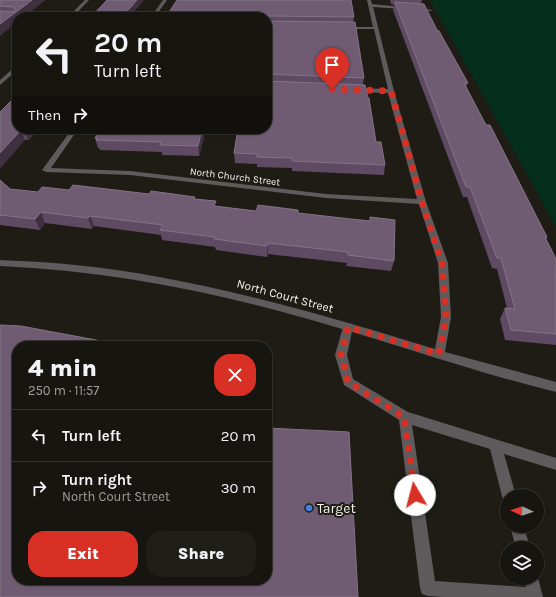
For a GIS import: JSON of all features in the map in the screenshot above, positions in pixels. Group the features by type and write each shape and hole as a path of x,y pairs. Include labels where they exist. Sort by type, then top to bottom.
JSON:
{"street":[{"path":"75,12 87,0"},
{"path":"157,12 165,0"},
{"path":"431,10 370,2 391,91 422,202 442,263 446,317 439,354"},
{"path":"339,28 376,28"},
{"path":"0,83 12,72"},
{"path":"344,90 391,91"},
{"name":"North Church Street","path":"71,134 46,170 130,173 326,196 422,202"},
{"name":"North Court Street","path":"0,263 86,269 175,283 232,296 348,327 515,378 556,386"},
{"path":"348,327 341,354 348,382 404,417 556,464"},
{"path":"404,417 428,588 536,596 533,585"},
{"path":"495,444 507,489"}],"green space":[{"path":"430,0 556,0 556,227"}],"building":[{"path":"0,0 32,0 16,12 14,12 14,7 0,6"},
{"path":"107,0 137,0 126,12 96,12"},
{"path":"177,0 351,0 354,17 272,16 272,12 169,12"},
{"path":"395,2 424,4 437,30 439,31 468,83 464,83 486,125 490,125 547,237 545,237 556,259 556,334 511,330 505,308 515,309 501,258 497,258 470,187 466,187"},
{"path":"0,11 14,12 12,12 12,15 0,24"},
{"path":"272,21 355,22 364,78 272,74"},
{"path":"272,81 365,85 369,98 376,142 381,142 385,165 292,161 292,158 257,157 257,154 234,153 237,134 272,134"},
{"path":"12,100 12,134 17,134 0,153 0,112"},
{"path":"97,134 201,134 198,146 160,145 161,142 96,140 98,138 95,138"},
{"path":"0,180 10,189 38,192 42,187 69,190 73,185 149,194 151,191 195,197 194,199 216,201 214,206 256,211 258,205 298,210 298,213 351,219 370,221 370,217 395,220 394,261 348,255 348,252 268,243 267,246 214,239 215,237 160,230 163,225 90,216 88,218 41,212 35,219 0,215"},
{"name":"Target","path":"0,325 21,326 101,341 12,341 12,585 272,585 272,428 349,432 358,597 0,597"}],"place":[{"name":"Target","path":"309,508"}],"route":[{"path":"332,89 391,91 422,202 442,263 446,317 439,354 348,327 341,354 348,382 404,417 415,495"}]}
